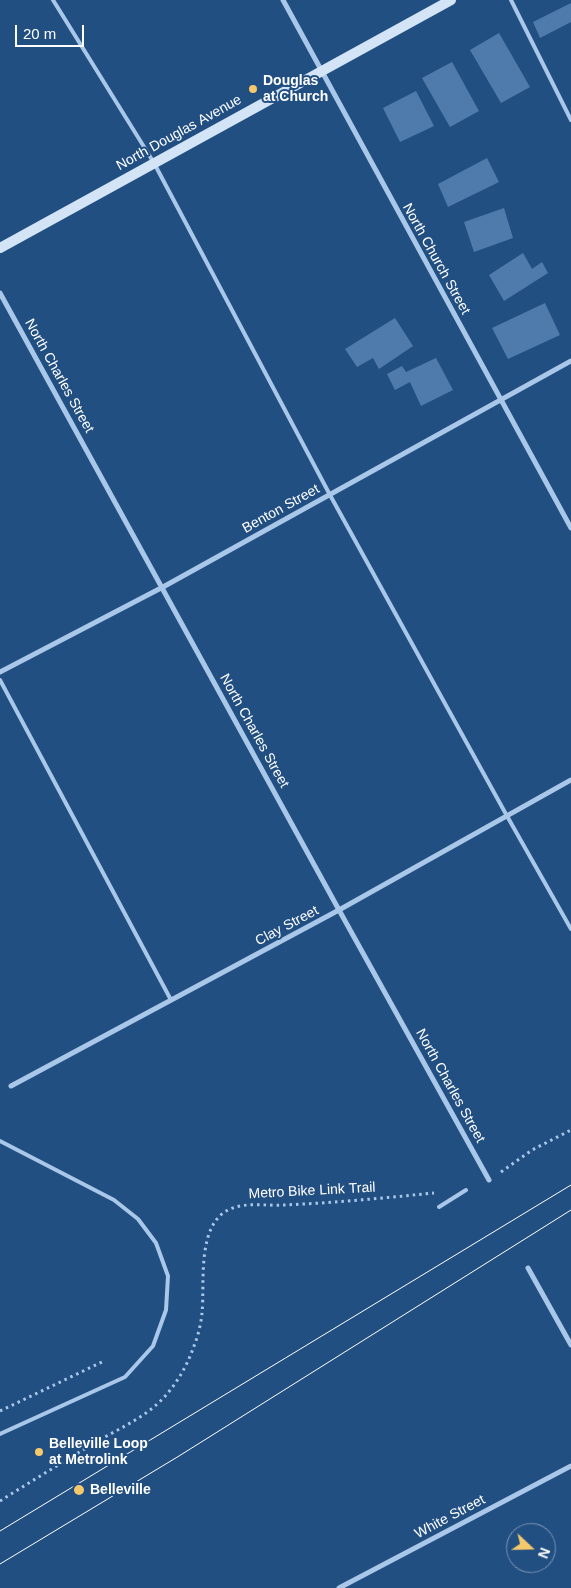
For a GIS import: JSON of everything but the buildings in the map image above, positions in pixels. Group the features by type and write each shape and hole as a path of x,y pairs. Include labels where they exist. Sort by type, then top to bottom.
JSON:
{"street":[{"name":"North Church Street","path":"283,0 320,71 571,528"},
{"name":"North Douglas Avenue","path":"0,248 451,0"},
{"name":"North Charles Street","path":"0,293 489,1180"},
{"name":"Benton Street","path":"0,672 163,587 571,361"},
{"name":"Clay Street","path":"10,1086 339,910 571,780"},
{"path":"528,1268 571,1345"},
{"name":"White Street","path":"339,1588 571,1466"}],"lane":[{"path":"52,0 154,163 330,495 571,929"},
{"path":"511,0 571,120"},
{"path":"0,680 171,1000"},
{"path":"0,1141 120,1204 138,1219 156,1243 168,1276 166,1310 153,1346 125,1377 0,1434"},
{"path":"439,1207 466,1190"}],"path":[{"path":"489,1180 532,1150 571,1130"},
{"name":"Metro Bike Link Trail","path":"0,1501 147,1413 172,1388 183,1371 200,1326 206,1241 211,1227 229,1209 242,1206 356,1201 466,1190"},
{"path":"0,1411 104,1361"}],"tram line":[{"path":"0,1531 571,1185"},
{"path":"0,1564 179,1456 571,1210"}],"place":[{"name":"Douglas at Church","path":"253,89"},
{"name":"Belleville Loop at Metrolink","path":"39,1452"},
{"name":"Belleville","path":"79,1490"}]}
